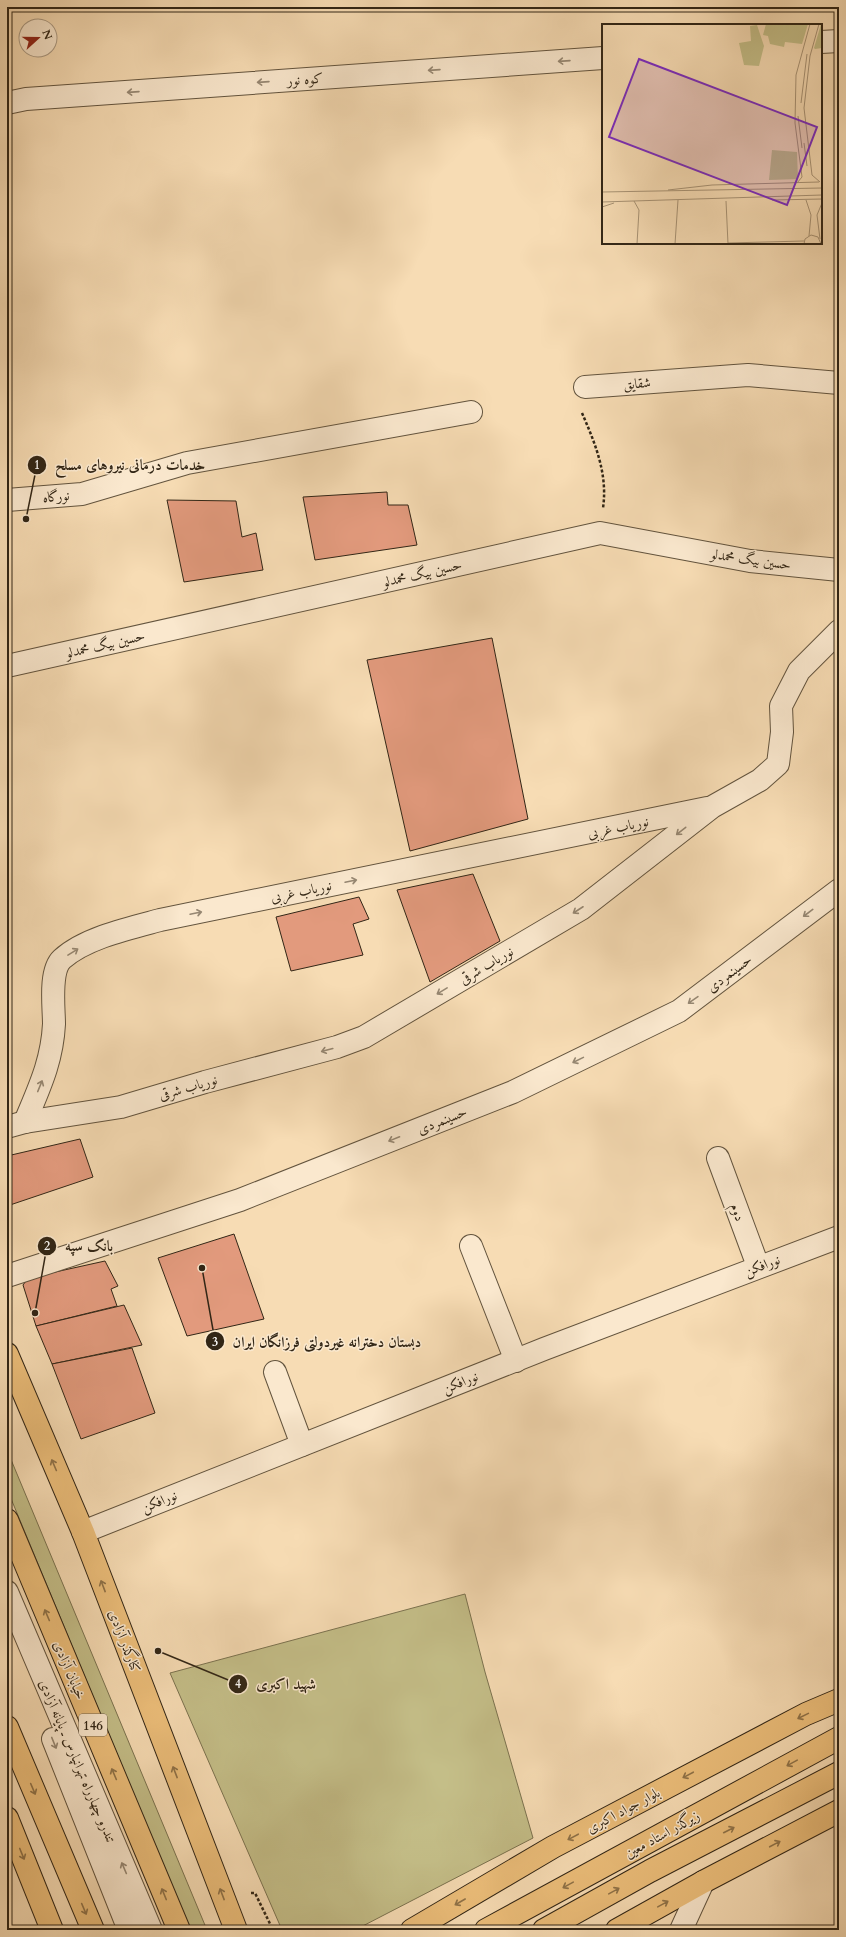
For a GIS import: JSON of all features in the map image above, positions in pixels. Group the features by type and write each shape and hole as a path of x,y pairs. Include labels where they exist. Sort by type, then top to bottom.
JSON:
{"main road":[{"name":"کنارگذر آزادی","path":"7,1354 82,1532 236,1930"},
{"name":"خیابان آزادی","path":"7,1520 179,1930"},
{"name":"بلوار جواد اکبری","path":"412,1930 553,1847 806,1714 839,1700"},
{"path":"7,1727 93,1930"},
{"name":"زیرگذر استاد معین","path":"486,1930 839,1738"},
{"name":"زیرگذر استاد معین","path":"544,1930 650,1871 839,1773"},
{"path":"617,1930 703,1882 839,1811"},
{"path":"7,1818 52,1930"}],"street":[{"path":"822,42 839,41"},
{"name":"کوه نور","path":"7,103 26,100 602,58"},
{"name":"شقایق","path":"585,387 748,375 839,382"},
{"name":"نورگاه","path":"7,500 82,494 187,463 471,412"},
{"name":"حسین بیگ محمدلو","path":"7,666 600,533 750,561 839,570"},
{"name":"نوریاب شرقی","path":"16,1125 121,1107 205,1082 337,1047 364,1038 581,909 712,808 760,780 778,764 782,732 781,706 799,671 839,631"},
{"name":"نوریاب غربی","path":"16,1125 49,1064 52,1045 56,971 61,959 99,938 160,920 712,808"},
{"name":"حسینمردی","path":"7,1276 240,1200 513,1092 679,1011 839,890"},
{"name":"دوم","path":"718,1158 758,1266"},
{"name":"نورافکن","path":"82,1532 516,1360 758,1266 839,1237"},
{"path":"471,1246 516,1360"},
{"path":"275,1372 302,1445"},
{"name":"تندرو چهارراه تهرانپارس ـ پایانه آزادی","path":"7,1592 151,1930"},
{"path":"7,1629 129,1930"},
{"path":"681,1930 703,1882"}],"path":[{"path":"585,387 582,412 598,452 606,492 600,533"},
{"path":"255,1893 273,1930"}],"shaded area":[{"path":"7,1450 207,1930 190,1930 7,1489"},
{"path":"465,1594 485,1672 533,1838 355,1930 282,1930 170,1673"}],"building":[{"path":"387,492 388,505 408,505 417,545 315,560 303,497"},
{"path":"167,500 236,501 242,537 256,533 263,570 184,582"},
{"path":"492,638 528,819 410,851 367,660"},
{"path":"473,874 500,941 430,982 397,890"},
{"path":"359,897 369,919 353,924 363,955 291,971 276,917"},
{"path":"80,1139 93,1177 7,1206 7,1156"},
{"path":"234,1234 264,1319 187,1336 158,1258"},
{"path":"105,1261 118,1286 111,1289 117,1306 36,1326 23,1285 28,1278"},
{"path":"124,1305 142,1345 52,1364 36,1326"},
{"path":"132,1348 155,1413 81,1439 52,1364"}],"place":[{"name":"خدمات درمانی نیروهای مسلح","path":"26,519"},
{"name":"دبستان دخترانه غیردولتی فرزانگان ايران","path":"202,1268"},
{"name":"بانک سپه","path":"35,1313"},
{"name":"شهید اکبری","path":"158,1651"}]}
